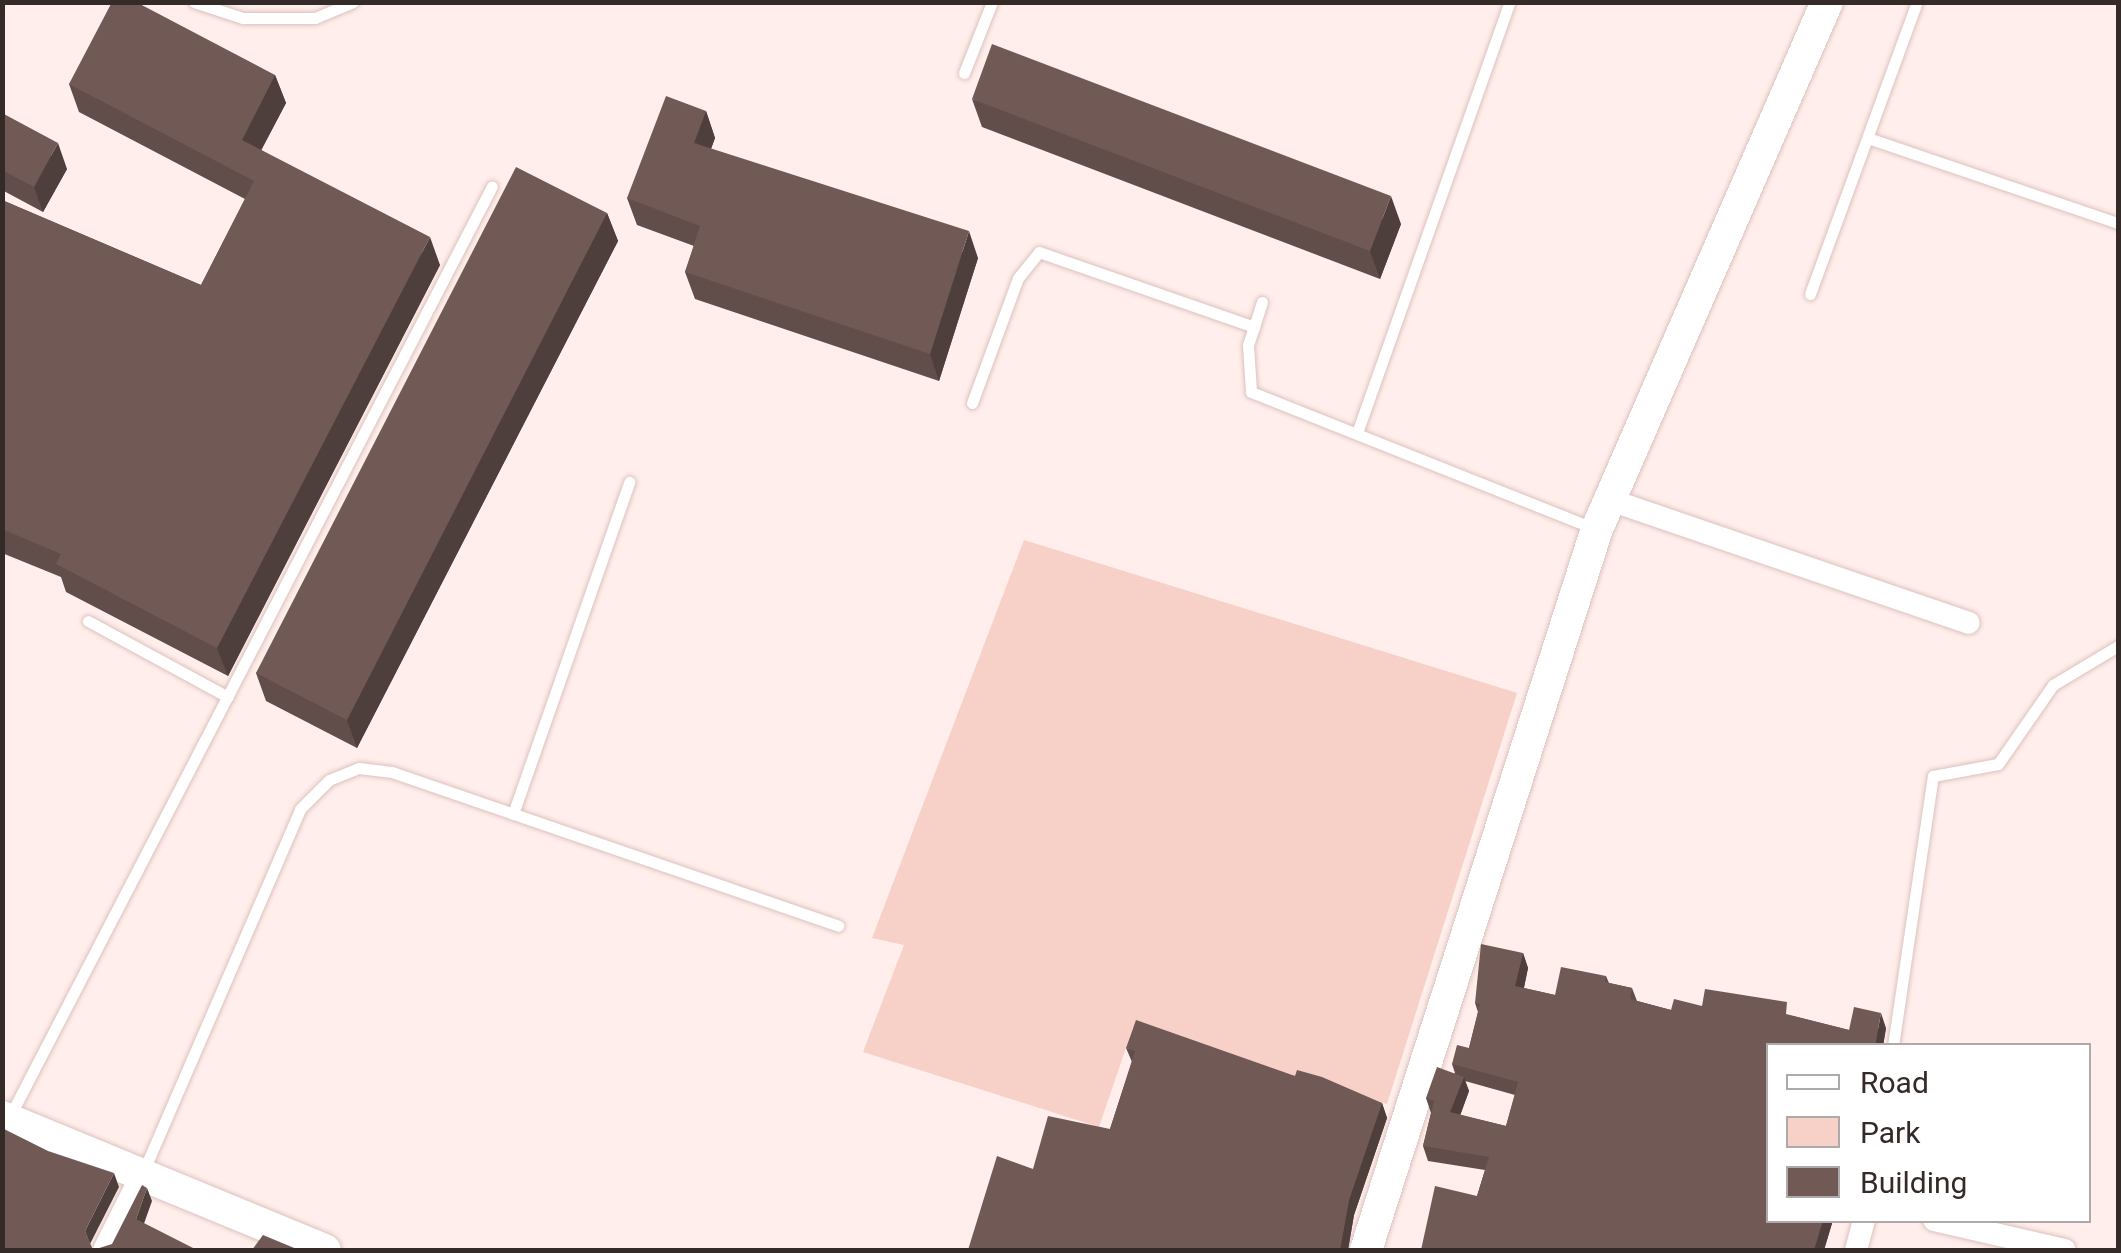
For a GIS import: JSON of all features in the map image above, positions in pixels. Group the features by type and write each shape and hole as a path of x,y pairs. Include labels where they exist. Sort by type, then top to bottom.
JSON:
{"street":[{"path":"1366,1250 1603,514 1827,2"},
{"path":"1603,514 1969,623"},
{"path":"5,1119 325,1250"},
{"path":"104,1250 142,1174"},
{"path":"1856,1250 1863,1223"},
{"path":"1947,1223 2065,1250"}],"lane":[{"path":"194,2 243,18 315,18 354,2"},
{"path":"315,18 324,2"},
{"path":"964,73 992,2"},
{"path":"1356,433 1510,2"},
{"path":"1810,294 1917,2"},
{"path":"1868,138 2118,223"},
{"path":"5,1119 492,186"},
{"path":"972,403 1018,278 1039,252 1254,327"},
{"path":"1262,302 1254,327 1246,383 1251,392 1356,433 1603,514"},
{"path":"513,814 629,482"},
{"path":"88,621 228,697"},
{"path":"1892,1043 1933,776 1998,764 2053,685 2118,646"},
{"path":"142,1174 300,809 329,780 360,768 392,772 838,926"}],"green space":[{"path":"1024,540 1517,693 1387,1104 1133,1027 1099,1127 863,1052 904,945 872,938"}],"building":[{"path":"112,2 136,2 275,75 242,140 430,237 217,648 56,564 61,554 2,529 2,200 201,285 254,181 69,84"},
{"path":"992,44 1391,196 1370,251 972,99"},
{"path":"666,96 706,111 694,143 969,231 930,354 685,272 700,226 627,198"},
{"path":"2,113 58,143 34,187 2,170"},
{"path":"516,167 607,213 347,720 256,673"},
{"path":"1481,944 1523,953 1515,986 1555,995 1561,967 1606,976 1605,982 1632,988 1630,999 1671,1010 1674,999 1702,1006 1705,989 1787,1002 1786,1014 1849,1030 1854,1007 1881,1013 1876,1043 1766,1043 1766,1223 1822,1223 1814,1250 1421,1250 1435,1186 1477,1196 1489,1157 1423,1146 1434,1101 1426,1098 1437,1067 1464,1077 1450,1112 1506,1126 1518,1082 1452,1064 1457,1045 1469,1048 1480,1004 1475,1003"},
{"path":"1136,1020 1295,1076 1297,1070 1322,1077 1382,1103 1349,1200 1340,1250 968,1250 997,1156 1033,1169 1048,1116 1110,1129 1135,1051 1126,1048"},
{"path":"2,1128 48,1151 114,1173 85,1231 93,1250 2,1250"},
{"path":"142,1185 147,1188 136,1219 197,1250 93,1250 112,1244"},
{"path":"263,1235 299,1250 252,1250"}]}
